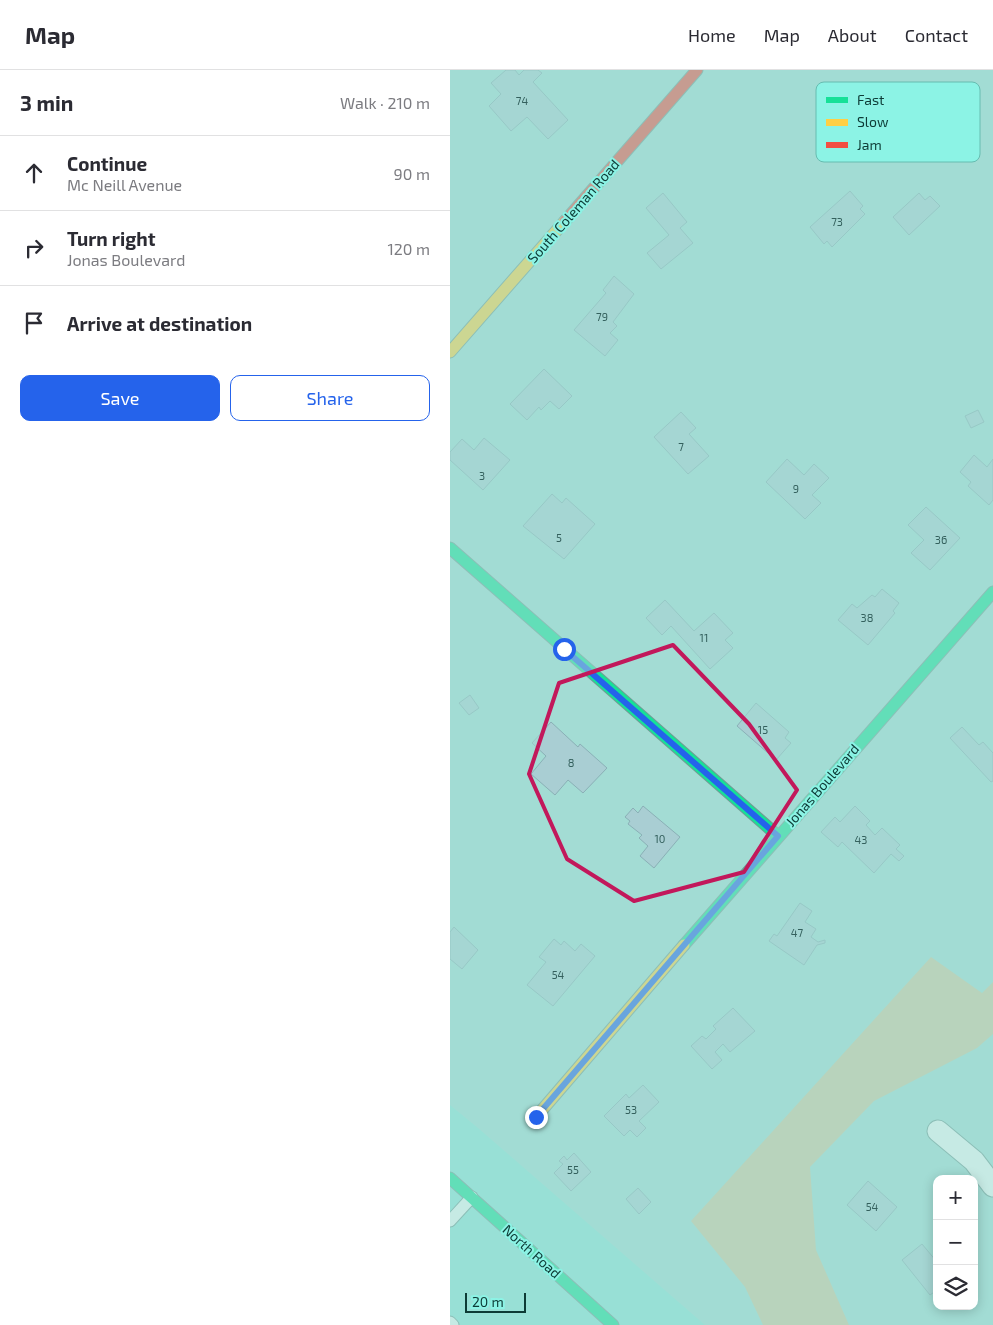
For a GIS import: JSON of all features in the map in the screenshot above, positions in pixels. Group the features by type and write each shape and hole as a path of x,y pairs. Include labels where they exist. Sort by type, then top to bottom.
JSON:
{"street":[{"name":"South Coleman Road","path":"450,352 697,70"},
{"path":"450,548 778,836"},
{"name":"Jonas Boulevard","path":"536,1117 778,836 993,592"},
{"path":"938,1130 974,1161 993,1186"},
{"name":"North Road","path":"450,1178 612,1325"}],"lane":[{"path":"450,1221 472,1197"},
{"path":"450,1322 453,1325"}],"highlighted area":[{"path":"673,645 749,724 797,790 744,872 634,901 567,859 529,774 559,683"}],"shaded area":[{"path":"931,957 982,993 993,982 993,1034 977,1048 874,1101 810,1167 816,1250 849,1325 763,1325 745,1287 691,1221"},
{"path":"450,1105 478,1128 705,1325 450,1325"}],"building":[{"path":"506,70 515,70 519,75 524,70 538,70 542,73 533,82 568,120 548,139 527,117 511,131 489,106 501,94 491,83"},
{"path":"850,191 863,206 860,209 865,214 832,247 827,241 824,244 810,227"},
{"path":"663,193 687,222 680,228 693,243 661,269 647,253 669,235 646,208"},
{"path":"919,193 925,200 930,196 940,206 909,235 893,217"},
{"path":"614,276 634,294 613,322 617,326 610,333 618,340 605,356 574,330 606,293 603,290"},
{"path":"544,369 572,396 559,409 550,401 541,410 539,407 527,420 510,404"},
{"path":"978,410 984,422 971,428 965,416"},
{"path":"681,412 696,428 689,434 709,456 688,474 654,437"},
{"path":"484,438 510,460 483,490 450,460 450,452 462,439 474,450"},
{"path":"974,455 987,467 993,459 993,500 989,505 968,486 971,482 960,472"},
{"path":"787,459 804,475 814,464 829,478 812,495 821,503 805,519 766,482"},
{"path":"552,494 562,503 566,498 595,524 564,559 523,526"},
{"path":"926,507 960,538 930,570 911,553 924,540 908,525"},
{"path":"882,589 899,603 893,611 895,613 868,645 838,620 852,604 857,608 872,595 875,597"},
{"path":"665,600 694,631 714,613 733,633 725,640 733,648 710,669 671,626 662,635 646,618"},
{"path":"470,695 479,708 469,715 459,703"},
{"path":"756,703 789,732 785,738 791,743 776,760 737,726"},
{"path":"551,722 578,747 580,744 607,768 583,793 568,780 555,795 531,774 546,756 532,743"},
{"path":"962,727 979,745 983,742 993,753 993,781 991,782 950,738"},
{"path":"643,806 680,837 654,868 640,856 648,846 639,838 642,835 628,824 630,821 625,817 633,808 638,813"},
{"path":"855,806 870,821 866,825 875,835 882,828 900,845 896,849 904,856 899,861 891,854 874,873 842,842 838,847 821,832 835,817 840,822"},
{"path":"800,903 812,911 805,922 816,929 811,937 818,942 825,940 825,943 817,945 804,965 769,941 774,934 777,936"},
{"path":"454,927 478,950 462,969 450,959 450,932"},
{"path":"554,939 561,945 564,941 575,951 581,944 595,956 553,1006 527,985 546,962 539,957"},
{"path":"733,1008 755,1031 730,1052 723,1044 715,1052 722,1060 712,1069 691,1046 702,1036 706,1039 716,1029 713,1026"},
{"path":"643,1085 659,1102 639,1121 646,1128 637,1137 630,1130 624,1136 604,1116 626,1094 629,1098"},
{"path":"574,1153 591,1172 571,1191 554,1173 563,1164 559,1161 564,1156 567,1160"},
{"path":"868,1181 897,1207 876,1231 847,1205"},
{"path":"638,1188 651,1202 639,1214 626,1199"},
{"path":"922,1244 933,1257 933,1293 930,1295 902,1260"}],"traffic: fast":[{"path":"450,548 778,836"},
{"path":"684,945 993,592"},
{"path":"450,1178 613,1325"}],"traffic: slow":[{"path":"450,352 565,221"},
{"path":"536,1117 684,945"}],"traffic: jam":[{"path":"565,221 697,70"}],"route":[{"path":"536,1117 778,836 564,649"}]}
